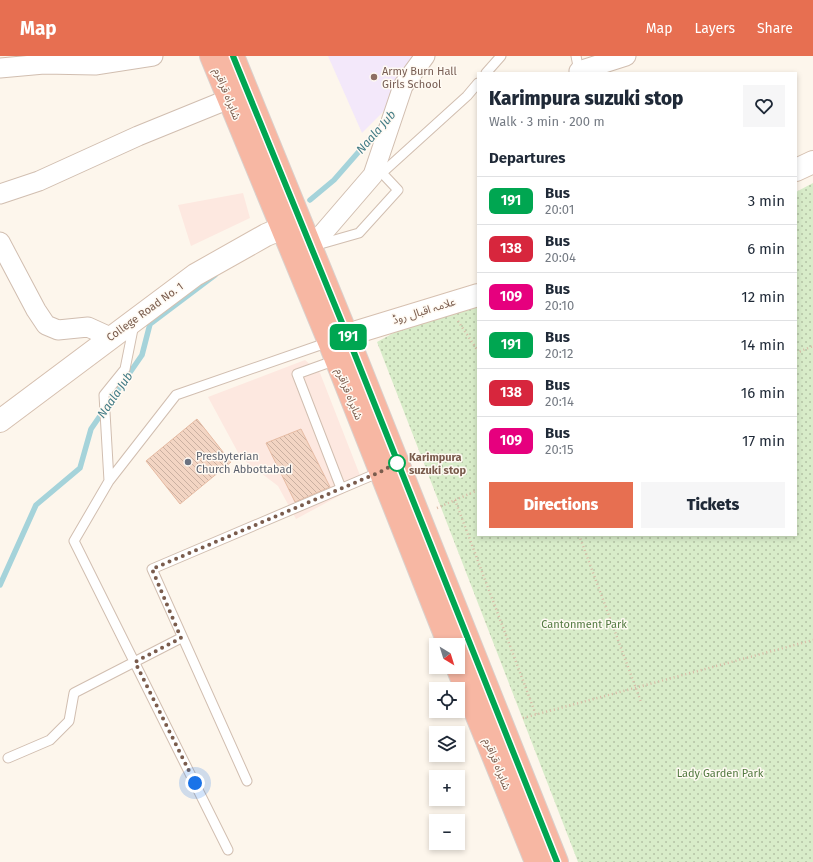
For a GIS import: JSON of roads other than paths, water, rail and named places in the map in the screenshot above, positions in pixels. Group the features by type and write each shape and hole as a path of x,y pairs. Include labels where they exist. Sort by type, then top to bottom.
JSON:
{"highway":[{"name":"شاہراہ قراقرم","path":"211,56 229,99 291,224 311,247 337,346 557,862"},
{"name":"شاہراہ قراقرم","path":"233,56 291,224 337,346 380,472 446,638"},
{"name":"شاہراہ قراقرم","path":"460,674 536,862"}],"main road":[{"path":"797,170 813,162"},
{"name":"College Road No. 1","path":"0,421 110,337 195,275 291,224"},
{"name":"علامہ اقبال روڈ","path":"337,346 446,304 477,295"}],"street":[{"path":"6,63 95,66 153,56"},
{"path":"311,247 373,175 403,86 425,56"},
{"path":"575,64 626,56"},
{"path":"0,194 38,181 138,136 229,99"},
{"path":"0,242 36,310 46,325 58,330 88,327 110,337"}],"lane":[{"path":"487,72 501,56"},
{"path":"311,247 359,233 398,190 382,173 467,96 477,84"},
{"path":"110,481 104,395 125,369 135,319"},
{"path":"228,850 74,541 110,481 176,395 337,346"},
{"path":"337,346 297,374 341,488"},
{"path":"247,781 181,638 152,569 380,472"},
{"path":"8,758 50,740 69,721 74,693 181,638"}],"waterway":[{"name":"Naala Jub","path":"310,200 334,180 383,124"},
{"name":"Naala Jub","path":"0,585 36,505 80,468 91,429 142,355 150,324 215,275"}],"place":[{"name":"Army Burn Hall Girls School","path":"374,77"},
{"name":"Presbyterian Church Abbottabad","path":"188,462"},
{"name":"Karimpura suzuki stop","path":"397,463"}],"park label":[{"name":"Cantonment Park","path":"584,624"},
{"name":"Lady Garden Park","path":"720,773"}]}
